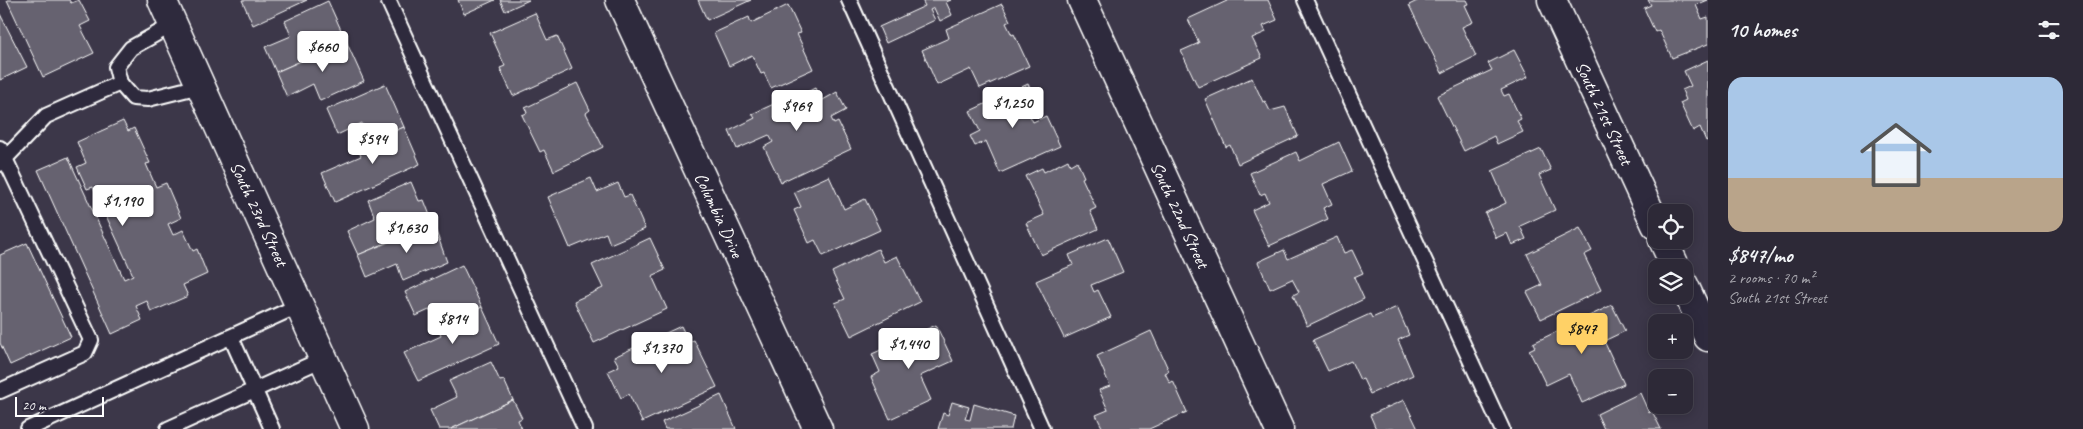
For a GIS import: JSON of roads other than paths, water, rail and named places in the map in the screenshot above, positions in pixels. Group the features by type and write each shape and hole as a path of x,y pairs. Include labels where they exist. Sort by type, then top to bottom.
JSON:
{"street":[{"name":"South 23rd Street","path":"162,0 355,429"},
{"name":"Columbia Drive","path":"620,0 818,429"},
{"name":"South 22nd Street","path":"1082,0 1279,429"},
{"name":"South 21st Street","path":"1552,0 1648,208"},
{"path":"1693,304 1708,337"}],"lane":[{"path":"388,0 585,429"},
{"path":"849,0 1042,429"},
{"path":"1305,0 1502,429"},
{"path":"174,24 131,48 116,67 120,83 133,98 148,99 200,86"},
{"path":"0,391 85,353 91,340 2,157 46,116 120,83"},
{"path":"28,429 300,304"},
{"path":"231,336 272,429"},
{"path":"168,429 323,359"}]}
